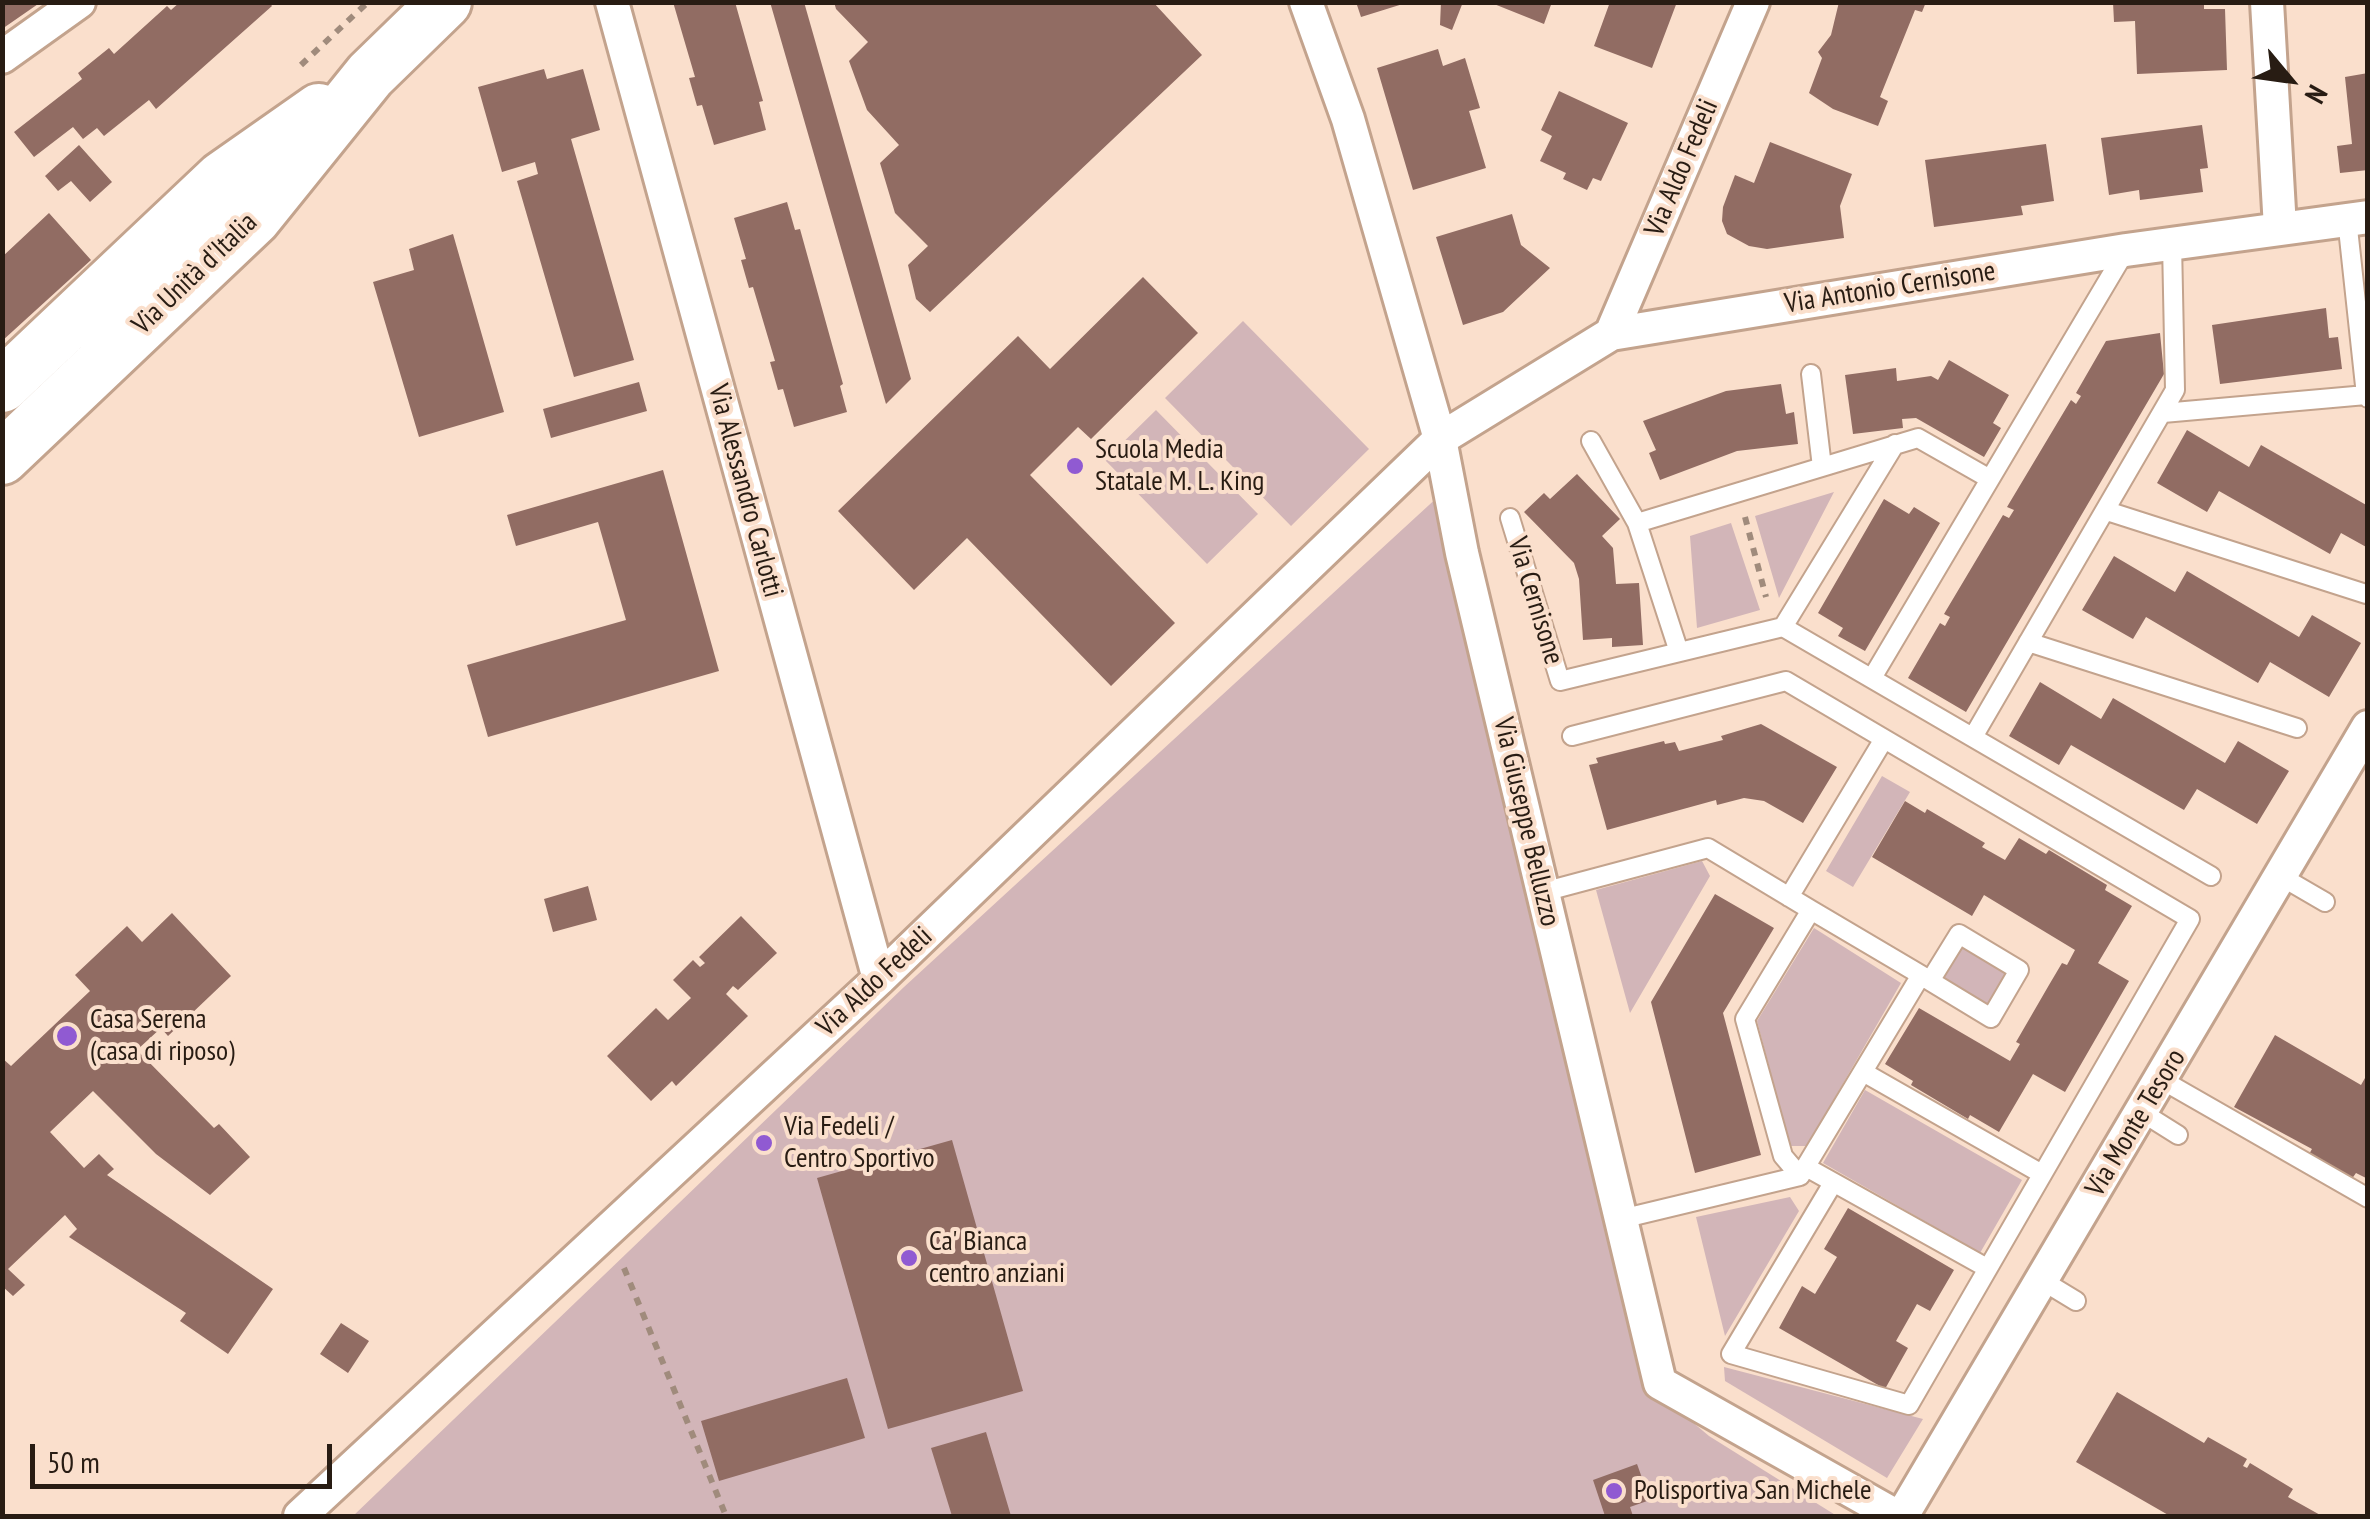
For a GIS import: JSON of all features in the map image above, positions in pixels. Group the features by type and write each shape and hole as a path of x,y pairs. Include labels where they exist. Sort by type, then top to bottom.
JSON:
{"main road":[{"name":"Via Unità d'Italia","path":"2,458 254,219 370,74 445,2"},
{"name":"Via Unità d'Italia","path":"2,386 222,178 370,74"}],"street":[{"path":"2,58 79,2"},
{"name":"Via Alessandro Carlotti","path":"612,2 879,979"},
{"name":"Via Giuseppe Belluzzo","path":"1306,2 1348,120 1440,439 1462,553 1660,1383 1899,1516"},
{"name":"Via Aldo Fedeli","path":"1611,334 1753,2"},
{"path":"2267,2 2280,228"},
{"name":"Via Antonio Cernisone","path":"1440,439 1611,334 2126,250 2357,218"},
{"name":"Via Aldo Fedeli","path":"300,1516 879,979 1440,439"},
{"name":"Via Monte Tesoro","path":"1899,1516 2143,1113 2368,728"}],"lane":[{"path":"2163,413 2366,396 2357,218"},
{"path":"1973,737 2176,390 2172,243"},
{"path":"1872,678 2126,250"},
{"path":"1811,374 1822,467"},
{"path":"1636,522 1918,438 1990,480"},
{"path":"1592,441 1636,522 1679,652"},
{"path":"1895,444 1780,628 2211,876"},
{"path":"2107,511 2366,594"},
{"name":"Via Cernisone","path":"1510,518 1560,681 1780,628"},
{"path":"2028,642 2297,728"},
{"path":"1572,736 1786,680 2190,919 1910,1404 1732,1354 1834,1183"},
{"path":"1789,896 1884,739"},
{"path":"1543,892 1708,848 1926,978 1991,1018 2019,970 1959,934 1926,978 1862,1072 1803,1172 1620,1219"},
{"path":"2282,877 2325,902"},
{"path":"1810,910 1745,1018 1783,1156 1803,1172 1834,1183 1987,1268"},
{"path":"1862,1072 2042,1174"},
{"path":"2162,1080 2368,1198"},
{"path":"2143,1113 2178,1135"},
{"path":"2043,1281 2076,1300"}],"path":[{"path":"1738,492 1780,628"},
{"path":"624,1268 726,1516"}],"shaded area":[{"path":"1243,321 1369,449 1291,526 1165,398"},
{"path":"1156,410 1258,514 1207,564 1105,460"},
{"path":"1453,483 1671,1404 1709,1436 1837,1516 353,1516 904,987"},
{"path":"1834,492 1779,598 1755,516"},
{"path":"1731,523 1760,610 1697,628 1690,536"},
{"path":"1882,776 1910,792 1853,887 1826,871"},
{"path":"1702,861 1710,876 1630,1013 1596,890"},
{"path":"1814,928 1901,983 1807,1146 1790,1146 1757,1021"},
{"path":"1961,940 2014,972 1990,1012 1937,980"},
{"path":"1865,1090 2022,1180 1980,1253 1823,1163"},
{"path":"1790,1197 1799,1211 1725,1336 1696,1217"},
{"path":"1724,1367 1923,1419 1887,1478 1725,1381"}],"building":[{"path":"2,2 41,2 2,29"},
{"path":"180,2 269,2 272,6 156,109 149,100 104,136 97,128 83,139 73,127 34,157 14,132 82,79 78,73 109,48 114,54 167,6 171,10"},
{"path":"673,2 735,2 763,101 759,102 766,130 714,145 702,105 697,106 689,78 695,77"},
{"path":"770,2 804,2 911,379 886,404"},
{"path":"834,2 1153,2 1202,55 930,312 916,299 908,265 928,246 895,213 880,163 899,145 867,110 849,61 868,42 836,9"},
{"path":"1356,2 1405,2 1406,3 1361,17"},
{"path":"1441,2 1463,2 1452,30 1440,25"},
{"path":"1489,2 1552,2 1544,24"},
{"path":"1610,2 1677,2 1652,68 1594,46"},
{"path":"1839,2 1926,2 1922,12 1915,10 1880,97 1888,101 1878,126 1833,109 1809,93 1822,58 1818,52 1831,35"},
{"path":"2113,2 2204,2 2204,9 2225,9 2227,70 2137,74 2135,21 2114,22"},
{"path":"1438,49 1443,66 1465,58 1480,108 1469,111 1486,168 1413,190 1377,68"},
{"path":"544,69 547,79 583,69 600,130 571,139 634,360 574,377 517,181 538,174 535,162 502,172 478,87"},
{"path":"2368,73 2368,170 2340,173 2337,146 2352,144 2345,77"},
{"path":"1559,91 1628,123 1601,181 1593,178 1587,190 1563,179 1566,173 1540,161 1552,136 1541,130"},
{"path":"2202,125 2208,168 2200,169 2203,192 2140,200 2139,190 2109,195 2101,138"},
{"path":"1770,142 1852,174 1840,206 1844,238 1767,249 1749,246 1727,234 1722,221 1723,207 1735,175 1754,183"},
{"path":"2046,144 2054,201 2021,206 2023,215 1934,227 1925,160"},
{"path":"79,145 112,182 90,202 71,181 58,191 45,176"},
{"path":"787,202 795,230 800,229 843,384 840,386 847,412 794,427 783,389 778,390 770,362 775,361 753,287 749,288 741,260 746,259 734,218"},
{"path":"49,213 91,260 2,341 2,257"},
{"path":"1512,214 1521,245 1550,268 1503,312 1463,325 1436,237"},
{"path":"453,234 504,412 419,437 373,282 414,270 409,249"},
{"path":"1143,277 1198,333 1091,439 1078,427 1030,475 1175,623 1111,686 967,538 914,590 838,511 1018,336 1050,369"},
{"path":"2326,308 2329,338 2338,337 2342,369 2220,384 2212,325"},
{"path":"2160,333 2164,374 1966,712 1908,678 1940,623 1945,626 1950,617 1944,614 2003,515 2009,518 2014,510 2007,507 2071,400 2076,404 2081,396 2076,393 2106,341"},
{"path":"1949,360 2009,395 1993,423 2001,428 1984,457 1916,418 1902,419 1903,428 1853,434 1845,375 1896,368 1897,381 1931,376 1938,380"},
{"path":"639,382 647,411 551,438 543,409"},
{"path":"1781,384 1786,414 1794,412 1798,444 1737,451 1660,480 1649,453 1656,450 1643,421 1726,391"},
{"path":"2187,430 2249,467 2261,445 2368,506 2368,548 2341,533 2330,554 2219,491 2207,512 2157,483"},
{"path":"663,470 719,671 488,737 467,665 626,620 598,522 516,546 507,515"},
{"path":"1577,474 1620,519 1602,536 1613,548 1616,584 1639,583 1643,645 1612,647 1612,638 1583,640 1579,579 1574,563 1524,512 1544,493 1550,499"},
{"path":"1884,499 1909,514 1914,507 1940,523 1865,651 1838,636 1843,628 1818,613"},
{"path":"2114,556 2175,592 2187,571 2299,637 2312,615 2361,643 2329,697 2270,662 2258,683 2146,617 2133,639 2082,610"},
{"path":"2040,682 2101,719 2113,698 2225,763 2238,741 2289,771 2257,824 2197,789 2184,810 2071,745 2059,765 2009,736"},
{"path":"1761,724 1837,767 1803,823 1764,801 1744,798 1717,805 1716,800 1607,830 1589,765 1598,763 1596,758 1664,741 1675,742 1679,751 1723,740 1721,736"},
{"path":"1905,801 1925,813 1927,809 1985,843 1982,847 2005,860 2019,838 2046,854 2049,850 2107,885 2105,890 2132,906 2098,963 2129,981 2065,1092 2033,1074 1999,1132 1970,1115 1968,1119 1911,1085 1913,1081 1885,1064 1919,1008 2010,1061 2020,1044 2016,1042 2049,985 2075,950 1984,895 1972,916 1872,857"},
{"path":"588,886 597,920 553,932 544,899"},
{"path":"1715,894 1774,928 1723,1013 1761,1155 1695,1173 1651,1002"},
{"path":"172,913 231,976 168,1036 161,1028 137,1050 214,1128 219,1124 250,1157 210,1195 156,1154 93,1091 50,1132 84,1168 99,1154 114,1169 107,1175 273,1289 228,1354 180,1321 186,1313 69,1237 77,1229 65,1215 8,1269 25,1285 13,1296 2,1286 2,1058 11,1066 90,991 75,975 127,926 142,942"},
{"path":"741,916 777,953 738,990 733,986 726,994 748,1016 676,1086 672,1081 651,1101 607,1056 656,1008 668,1020 691,998 673,980 693,960 700,967 705,963 699,957"},
{"path":"2275,1035 2361,1085 2368,1079 2368,1179 2356,1173 2351,1180 2308,1156 2312,1149 2234,1107"},
{"path":"952,1140 1023,1391 888,1429 817,1178"},
{"path":"1848,1208 1954,1270 1930,1311 1917,1304 1896,1341 1908,1348 1885,1389 1779,1328 1802,1286 1815,1294 1837,1257 1824,1249"},
{"path":"341,1323 369,1341 348,1373 320,1354"},
{"path":"847,1378 865,1438 719,1481 701,1421"},
{"path":"2117,1392 2204,1443 2208,1437 2247,1459 2243,1466 2247,1468 2250,1463 2293,1489 2288,1497 2322,1516 2170,1516 2076,1462"},
{"path":"986,1432 1011,1516 952,1516 931,1448"},
{"path":"1637,1464 1650,1500 1630,1507 1633,1516 1605,1516 1593,1480"}],"place":[{"name":"Scuola Media Statale M. L. King","path":"1075,466"},
{"name":"Casa Serena (casa di riposo)","path":"67,1036"},
{"name":"Via Fedeli / Centro Sportivo","path":"764,1143"},
{"name":"Ca' Bianca centro anziani","path":"909,1258"},
{"name":"Polisportiva San Michele","path":"1614,1491"}]}
